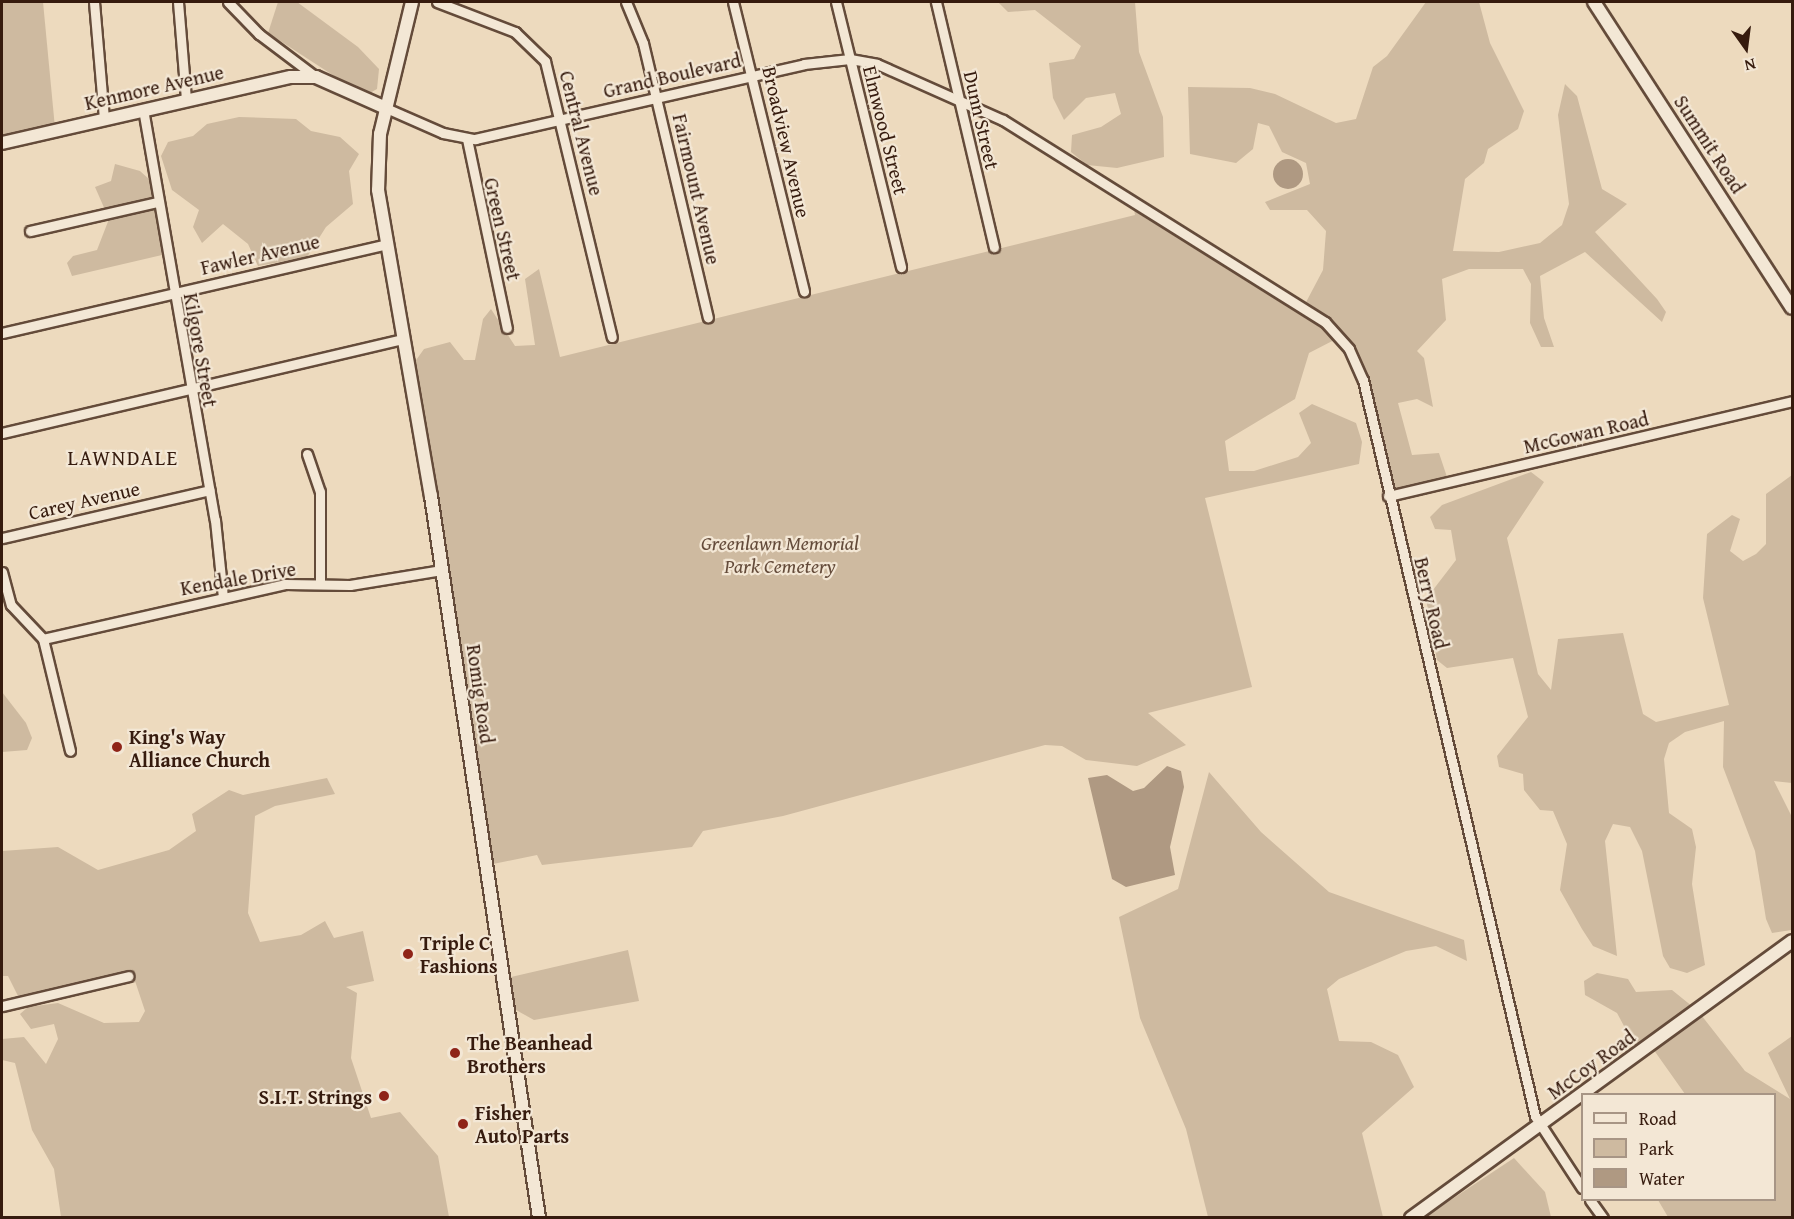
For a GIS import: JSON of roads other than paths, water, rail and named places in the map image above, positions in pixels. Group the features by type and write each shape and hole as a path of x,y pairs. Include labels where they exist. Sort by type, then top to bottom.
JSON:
{"street":[{"path":"94,2 104,118"},
{"path":"178,2 186,100"},
{"path":"228,2 259,34 316,77 386,108 467,139"},
{"name":"Romig Road","path":"412,2 386,108 377,177 386,244 442,570 539,1218"},
{"name":"Central Avenue","path":"437,2 515,32 533,45 548,69 612,337"},
{"name":"Fairmount Avenue","path":"626,2 657,99 708,317"},
{"name":"Broadview Avenue","path":"733,2 804,291"},
{"name":"Elmwood Street","path":"836,2 901,267"},
{"name":"Dunn Street","path":"936,2 994,247"},
{"name":"Summit Road","path":"1594,2 1792,308"},
{"name":"Grand Boulevard","path":"467,139 560,121 753,76 850,58 893,69 958,97 1132,198"},
{"name":"Kenmore Avenue","path":"2,143 283,78 316,77"},
{"name":"Kilgore Street","path":"143,109 189,389 210,490 223,597"},
{"name":"Green Street","path":"467,139 507,328"},
{"name":"Berry Road","path":"1132,198 1294,298 1345,343 1363,380 1388,496 1539,1125"},
{"path":"30,231 158,202"},
{"name":"Fawler Avenue","path":"2,333 386,244"},
{"path":"2,434 403,339"},
{"name":"McGowan Road","path":"1388,496 1792,401"},
{"path":"307,454 320,492 320,584"},
{"name":"Carey Avenue","path":"2,538 210,490"},
{"name":"Kendale Drive","path":"42,639 285,584 351,585 442,570"},
{"path":"2,572 11,605 42,639 70,751"},
{"name":"McCoy Road","path":"1583,1093 1792,941"},
{"path":"2,1006 129,976"},
{"name":"McCoy Road","path":"1411,1218 1581,1094"},
{"path":"1539,1125 1581,1187"},
{"path":"1591,1201 1603,1218"}],"water":[{"path":"1288,159 1299,163 1303,174 1299,185 1288,189 1277,185 1273,174 1277,163"},
{"path":"1167,766 1181,771 1184,787 1170,847 1175,875 1126,887 1112,879 1088,778 1107,775 1133,791 1144,788"}],"place":[{"name":"King's Way Alliance Church","path":"117,747"},
{"name":"Triple C Fashions","path":"408,954"},
{"name":"The Beanhead Brothers","path":"455,1053"},
{"name":"S.I.T. Strings","path":"384,1096"},
{"name":"Fisher Auto Parts","path":"463,1124"}],"district":[{"name":"LAWNDALE","path":"123,458"}],"park label":[{"name":"Greenlawn Memorial Park Cemetery","path":"780,554"}]}
